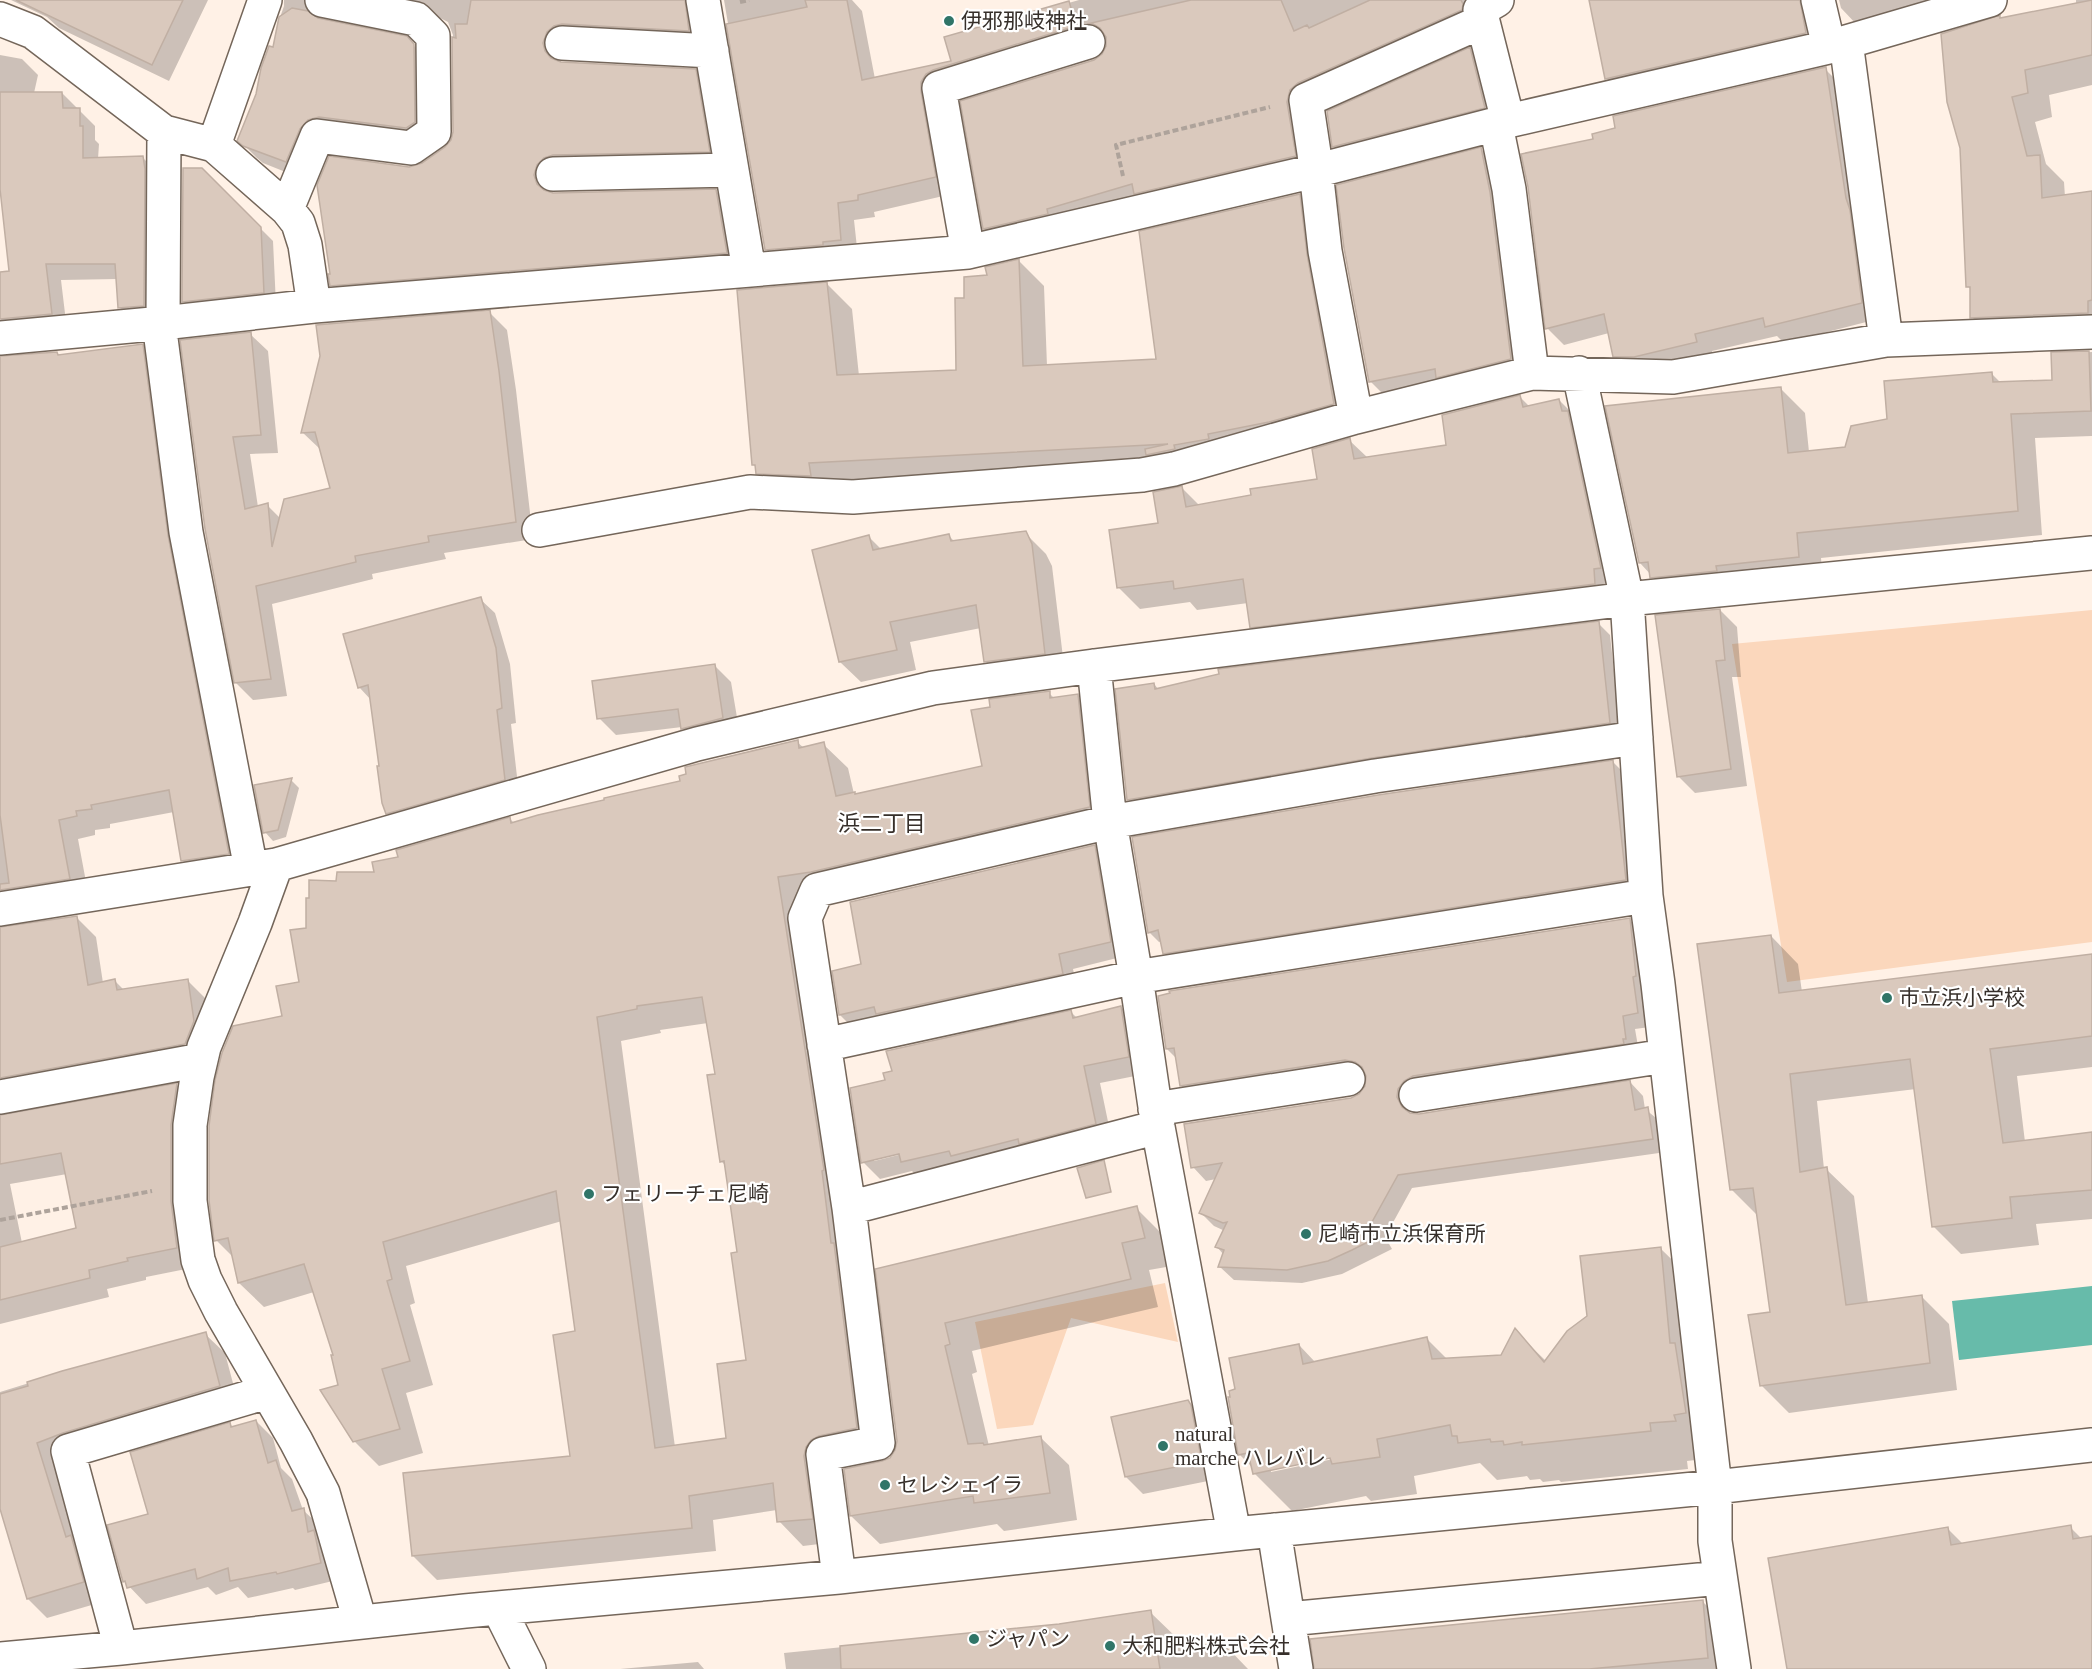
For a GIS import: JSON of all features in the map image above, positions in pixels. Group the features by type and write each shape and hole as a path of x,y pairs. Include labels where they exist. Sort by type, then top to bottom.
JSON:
{"street":[{"path":"214,145 266,0"},
{"path":"288,209 317,136 411,148 434,132 433,36 416,19 322,0"},
{"path":"703,0 749,270"},
{"path":"1818,0 1837,45 1886,340"},
{"path":"0,338 314,306 968,252 1837,45 1990,0"},
{"path":"1356,417 1325,251 1306,100 1490,10 1532,373"},
{"path":"0,18 33,32 164,132 214,145 288,209 298,223 305,245 314,306"},
{"path":"968,252 939,88 1088,42"},
{"path":"562,43 712,51"},
{"path":"164,132 161,323 186,532 263,867 255,923 204,1047 201,1060 190,1125 190,1183 195,1238 198,1260 205,1280 297,1441 323,1493 360,1621"},
{"path":"553,174 732,170"},
{"path":"539,530 750,492 853,497 1142,476 1356,417 1532,373 1673,377 1886,340 2092,332"},
{"path":"1579,373 1627,599 1646,896 1715,1487 1715,1541 1734,1669"},
{"path":"0,909 263,867 708,741 933,688 1627,599 2092,553"},
{"path":"1094,666 1110,822 1136,976 1156,1118 1234,1534"},
{"path":"839,1577 823,1454 878,1443 849,1208 805,918 817,890 1110,822 1375,776 1636,738"},
{"path":"824,1045 1136,976 1646,896"},
{"path":"1416,1095 1665,1056"},
{"path":"0,1097 201,1060"},
{"path":"849,1208 1156,1118 1348,1079"},
{"path":"121,1648 68,1451 267,1392"},
{"path":"0,1659 360,1621 839,1577 1234,1534 1715,1487 2092,1445"},
{"path":"1274,1530 1296,1669"},
{"path":"1288,1619 1720,1578"},
{"path":"500,1609 529,1669"}],"path":[{"path":"1132,214 1116,145 1296,100 1306,100"},
{"path":"0,1220 190,1183"}],"shaded area":[{"path":"2092,610 2092,942 1787,982 1732,644"},
{"path":"1165,1283 1178,1342 1071,1318 1033,1425 997,1429 975,1322"}],"water":[{"path":"2092,1286 2092,1345 1959,1360 1952,1301"}],"building":[{"path":"16,0 183,0 152,65"},
{"path":"471,0 685,0 689,31 562,24 554,26 547,32 543,43 545,51 551,58 561,62 696,69 710,152 553,155 544,158 537,165 534,175 537,184 553,193 716,189 727,253 330,286 317,185 329,156 409,167 422,163 445,147 451,140 453,132 452,37 456,38 455,24 467,24"},
{"path":"805,0 847,0 862,80 951,61 944,37 1069,1 1076,26 926,74 921,82 921,91 936,177 858,195 858,200 838,203 841,240 823,242 823,245 765,250 726,24 807,7"},
{"path":"1191,0 1281,0 1294,31 1307,25 1309,28 1370,0 1461,0 1463,4 1462,10 1298,83 1290,90 1287,102 1296,156 1134,194 1132,184 1047,209 1048,214 983,229 960,101 1094,60 1102,54 1106,46 1106,37 1100,28 1087,24"},
{"path":"1589,0 1800,0 1806,33 1605,79"},
{"path":"2092,0 2092,55 2025,70 2028,93 2012,97 2027,156 2040,155 2042,198 2092,191 2092,300 2088,301 2088,313 1970,318 1970,287 1966,287 1960,148 1947,102 1941,34 2000,15 2000,18"},
{"path":"292,8 308,11 318,18 407,36 414,44 415,122 406,128 319,117 308,120 300,129 286,162 243,146 237,141 256,94 261,68 269,46 273,47 279,17"},
{"path":"1470,47 1485,108 1332,147 1327,111"},
{"path":"1826,67 1846,198 1850,210 1862,303 1765,327 1763,318 1695,334 1697,342 1634,357 1613,357 1604,314 1545,329 1528,187 1521,154 1593,139 1592,134 1615,128 1613,116"},
{"path":"0,92 62,92 63,108 80,108 80,126 83,126 83,158 143,156 145,169 144,306 118,308 115,264 46,264 52,314 0,319 0,272 9,271 0,189"},
{"path":"1481,147 1490,192 1511,359 1436,378 1435,369 1369,382 1344,248 1336,185"},
{"path":"183,168 202,168 261,227 264,293 182,302"},
{"path":"1300,194 1307,254 1334,404 1269,422 1208,434 1209,439 1174,445 1175,449 1146,455 1145,449 1168,444 809,463 811,476 756,474 755,465 752,465 737,290 827,282 837,375 956,370 955,298 964,298 964,277 987,275 985,267 1019,259 1023,366 1156,359 1139,231"},
{"path":"490,310 516,522 428,536 429,542 355,556 356,562 256,586 271,679 234,683 205,529 180,340 251,332 261,435 233,437 245,509 268,503 272,547 284,499 330,488 315,432 301,433 320,356 316,325"},
{"path":"143,344 168,535 229,854 181,861 169,790 91,805 92,809 76,811 77,816 59,820 70,879 0,890 0,884 9,883 0,815 0,356 57,352 58,355"},
{"path":"2089,351 2091,411 2011,414 2018,511 1797,533 1799,557 1716,566 1717,571 1650,578 1648,562 1639,563 1605,406 1781,387 1788,453 1845,447 1851,426 1887,419 1884,381 1992,372 1993,382 2052,380 2051,352"},
{"path":"1520,395 1523,407 1559,399 1562,411 1568,411 1601,568 1594,569 1595,584 1250,628 1243,579 1174,589 1173,581 1117,588 1109,530 1158,523 1153,492 1182,486 1186,507 1251,495 1250,489 1317,479 1312,449 1350,438 1354,459 1446,445 1442,415"},
{"path":"1026,531 1032,544 1045,654 984,662 976,605 890,622 897,650 839,662 812,550 869,535 873,550 949,534 951,541"},
{"path":"481,597 496,648 502,708 497,710 505,780 386,814 382,803 368,685 358,688 343,634"},
{"path":"1720,609 1725,660 1716,661 1731,769 1677,777 1655,615"},
{"path":"1599,621 1610,723 1372,758 1127,800 1115,689 1154,683 1155,689 1219,674 1218,669"},
{"path":"715,664 723,718 681,729 678,709 597,719 592,681"},
{"path":"1050,691 1050,698 1078,694 1090,807 811,872 778,877 824,1170 822,1171 831,1243 834,1243 857,1428 819,1436 811,1440 806,1447 804,1456 813,1519 777,1522 773,1483 689,1496 692,1528 412,1556 403,1473 570,1456 553,1335 575,1331 556,1191 383,1242 392,1279 387,1281 410,1361 382,1369 400,1429 353,1442 320,1390 338,1385 331,1355 333,1355 304,1264 238,1283 228,1238 214,1241 209,1200 209,1126 215,1080 222,1053 233,1026 282,1016 276,986 299,982 290,930 306,928 306,898 309,898 309,880 336,881 337,872 374,872 372,862 398,857 396,850 510,817 511,823 604,800 604,798 680,781 679,776 686,774 685,767 798,740 799,748 824,742 836,796 855,792 855,794 982,766 971,710 990,707 989,699","holes":["702,997 715,1074 707,1075 720,1162 724,1161 737,1252 731,1253 746,1360 717,1364 726,1438 655,1448 597,1017 637,1009 637,1006"]},
{"path":"1613,760 1626,880 1163,954 1158,930 1148,933 1132,837 1378,795"},
{"path":"292,778 278,830 263,833 254,785"},
{"path":"1095,845 1111,942 1059,954 1063,974 876,1014 874,1007 839,1015 832,971 861,964 850,902"},
{"path":"77,916 88,985 115,979 117,990 188,979 194,1021 185,1044 0,1078 0,927"},
{"path":"1630,918 1636,976 1633,977 1638,1013 1623,1016 1626,1039 1623,1039 1624,1044 1413,1076 1404,1081 1398,1089 1397,1097 1402,1107 1410,1113 1419,1114 1630,1080 1635,1110 1648,1107 1653,1139 1398,1175 1372,1222 1380,1236 1328,1261 1287,1270 1218,1267 1224,1250 1215,1247 1227,1222 1223,1223 1199,1213 1222,1163 1191,1168 1184,1124 1351,1098 1359,1094 1365,1086 1366,1076 1362,1067 1355,1062 1345,1060 1180,1086 1174,1048 1166,1049 1158,996 1170,993 1169,991"},
{"path":"1771,935 1779,993 2092,954 2092,1036 1990,1049 2003,1143 2092,1132 2092,1190 2010,1197 2012,1218 1932,1227 1910,1059 1790,1074 1800,1172 1827,1167 1846,1305 1922,1295 1930,1363 1760,1386 1748,1315 1770,1312 1753,1188 1730,1190 1697,944"},
{"path":"1121,1006 1129,1057 1084,1066 1096,1124 1019,1144 1018,1139 951,1156 949,1151 901,1162 899,1154 861,1163 850,1088 885,1080 883,1073 892,1071 886,1051 1071,1010 1073,1018"},
{"path":"177,1083 171,1125 171,1201 177,1248 127,1258 128,1261 89,1270 90,1278 0,1300 0,1247 76,1228 61,1153 0,1164 0,1115"},
{"path":"1104,1160 1111,1192 1086,1198 1077,1168"},
{"path":"1137,1206 1145,1238 1122,1243 1131,1279 945,1323 950,1344 945,1346 968,1444 983,1443 984,1445 1041,1436 1050,1493 974,1503 973,1496 850,1516 844,1469 890,1458 897,1441 875,1269"},
{"path":"1661,1247 1670,1343 1675,1343 1686,1413 1674,1415 1676,1421 1650,1423 1651,1431 1522,1445 1522,1442 1504,1445 1503,1441 1491,1442 1490,1439 1458,1443 1457,1436 1452,1436 1450,1425 1377,1439 1380,1457 1332,1464 1330,1458 1253,1474 1248,1453 1238,1455 1228,1397 1230,1397 1229,1391 1235,1389 1229,1358 1299,1344 1303,1364 1427,1337 1432,1359 1501,1355 1515,1328 1544,1362 1567,1331 1587,1316 1580,1256"},
{"path":"206,1332 220,1386 63,1433 37,1443 66,1537 71,1535 84,1582 27,1599 0,1509 0,1394 28,1386 27,1382 62,1371"},
{"name":"natural marche ハレバレ","path":"1188,1400 1191,1405 1202,1462 1125,1477 1111,1417"},
{"path":"256,1420 268,1463 276,1460 292,1511 304,1508 308,1532 314,1530 321,1563 277,1574 276,1572 230,1581 228,1568 197,1579 195,1569 127,1588 125,1581 123,1582 107,1525 148,1514 130,1452 230,1422 231,1427"},
{"path":"2071,1525 2073,1539 2092,1536 2092,1669 1787,1669 1768,1558 1948,1527 1951,1545"},
{"path":"1703,1600 1708,1658 1589,1669 1314,1669 1310,1639"},
{"path":"1151,1610 1160,1669 841,1669 840,1646 1059,1624"}],"place":[{"name":"伊邪那岐神社","path":"949,21"},
{"name":"市立浜小学校","path":"1887,998"},
{"name":"フェリーチェ尼崎","path":"589,1194"},
{"name":"尼崎市立浜保育所","path":"1306,1234"},
{"name":"natural marche ハレバレ","path":"1163,1446"},
{"name":"セレシェイラ","path":"885,1485"},
{"name":"ジャパン","path":"974,1639"},
{"name":"大和肥料株式会社","path":"1110,1646"}],"district":[{"name":"浜二丁目","path":"882,823"}]}
